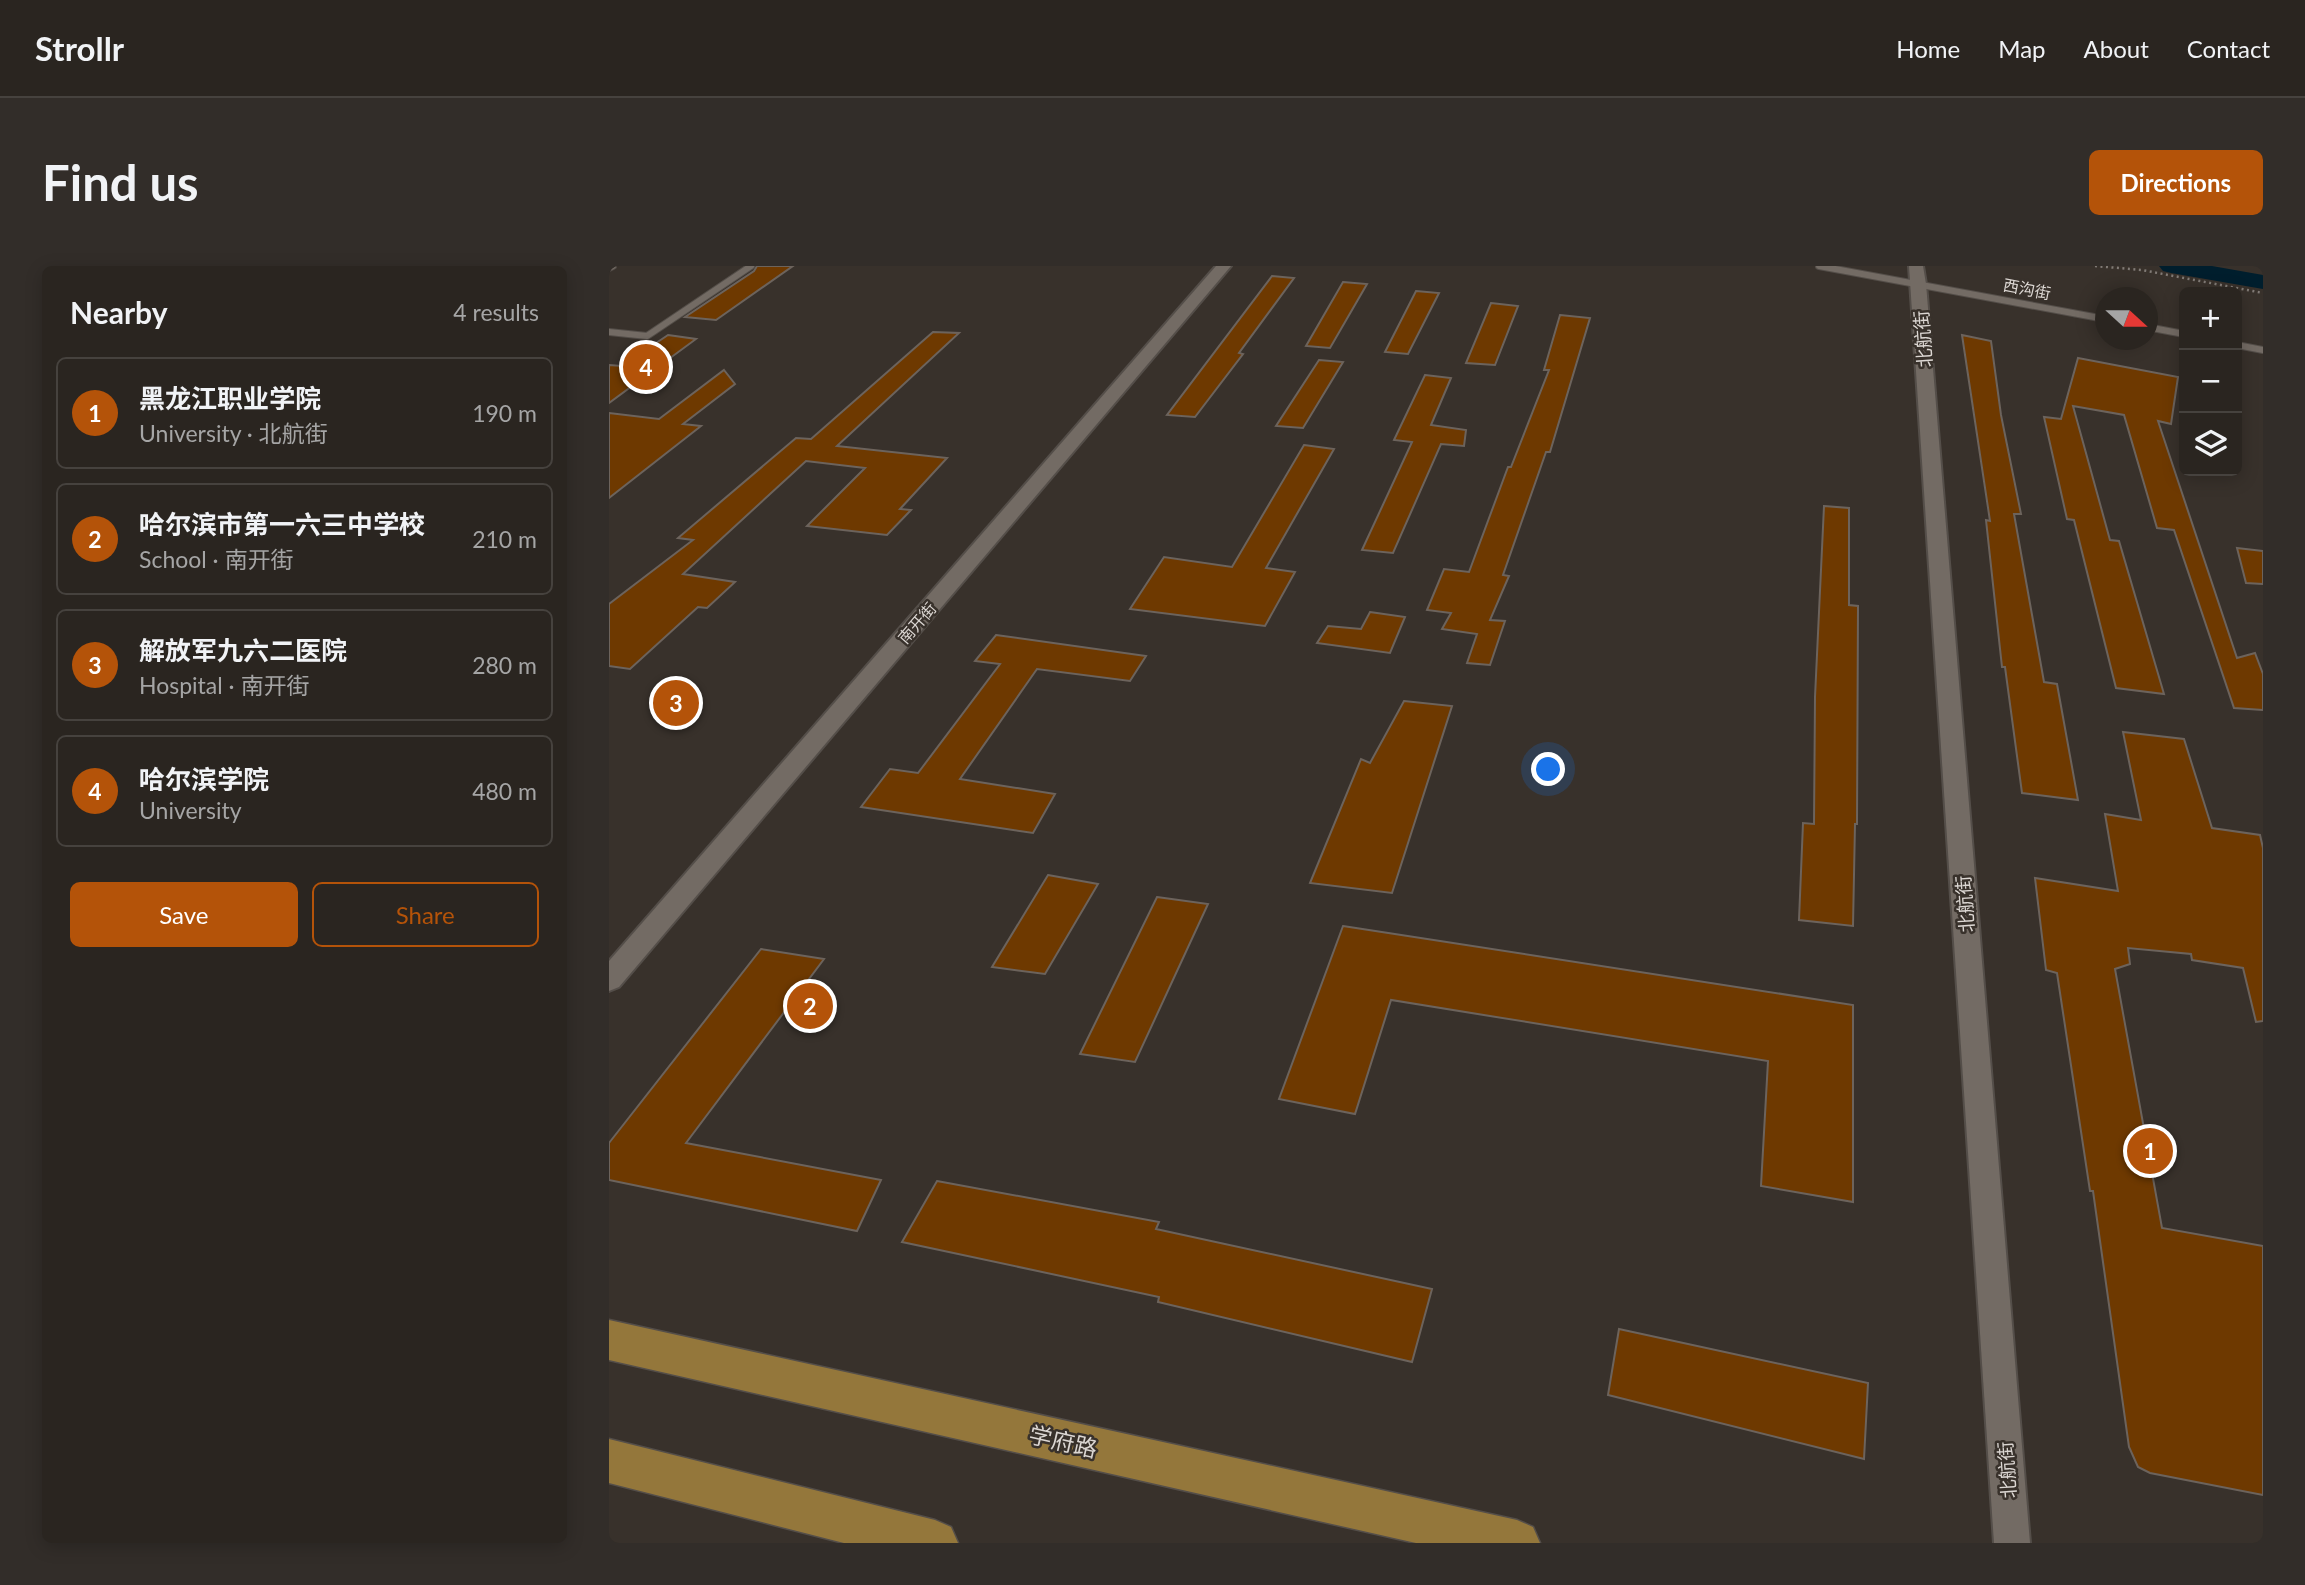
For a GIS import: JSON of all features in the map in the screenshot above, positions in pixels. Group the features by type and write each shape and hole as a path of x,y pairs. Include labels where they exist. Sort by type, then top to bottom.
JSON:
{"highway":[{"name":"学府路","path":"609,1340 1517,1543"},
{"path":"609,1461 935,1543"}],"main road":[{"name":"南开街","path":"609,980 1224,266"}],"street":[{"name":"北航街","path":"1918,275 2013,1543"}],"lane":[{"path":"609,332 647,336 751,266"},
{"name":"西沟街","path":"1819,266 1918,275 2095,317"},
{"path":"2158,329 2179,333"},
{"path":"2242,346 2263,350"}],"path":[{"path":"2095,266 2142,271 2263,293"}],"building":[{"path":"757,266 793,266 716,320 685,317 754,271"},
{"path":"1272,276 1294,278 1239,353 1243,354 1195,417 1167,415"},
{"path":"1343,282 1367,284 1330,348 1306,346"},
{"path":"1416,291 1439,293 1408,354 1385,352"},
{"path":"1491,303 1518,306 1495,365 1466,363"},
{"path":"1560,315 1590,318 1550,452 1546,452 1503,575 1509,576 1490,620 1505,621 1490,665 1467,663 1477,634 1442,629 1451,613 1427,610 1444,569 1469,572 1508,467 1511,467 1549,370 1544,370"},
{"path":"933,332 959,333 837,446 947,458 900,509 911,510 887,535 807,526 865,468 806,461 683,574 735,582 707,608 698,607 630,669 609,666 609,604 693,540 678,538 796,438 811,439"},
{"path":"668,335 696,339 609,403 609,365 622,366"},
{"path":"1962,335 1991,341 2001,415 2021,514 2014,514 2044,682 2057,684 2078,800 2022,793 2005,667 2002,667 1986,520 1990,521"},
{"path":"2078,358 2178,377 2171,424 2158,421 2237,658 2255,653 2263,674 2263,710 2234,708 2174,530 2157,528 2124,415 2073,406 2110,540 2119,541 2164,694 2116,688 2074,520 2067,519 2044,417 2061,419"},
{"path":"1319,360 1343,362 1303,428 1276,426"},
{"path":"724,370 735,384 683,424 701,426 609,498 609,413 659,419"},
{"path":"1425,375 1451,378 1431,425 1466,430 1464,446 1441,444 1393,553 1362,550 1412,442 1394,440"},
{"path":"1304,445 1334,449 1266,568 1295,572 1265,626 1130,609 1164,557 1232,567"},
{"path":"1824,506 1849,508 1849,605 1858,606 1857,824 1853,926 1799,920 1803,823 1814,824 1815,697"},
{"path":"2237,548 2263,551 2263,584 2246,583"},
{"path":"1370,612 1405,617 1390,653 1317,643 1328,626 1361,629"},
{"path":"996,635 1146,656 1130,681 1037,669 960,779 1055,794 1033,833 861,807 890,769 918,773 1000,664 975,661"},
{"path":"1404,701 1452,706 1392,893 1310,883 1361,759 1370,763"},
{"path":"2123,732 2184,739 2212,828 2260,835 2263,848 2263,1021 2256,1022 2243,968 2192,960 2191,954 2128,948 2130,964 2115,969 2162,1228 2263,1246 2263,1495 2150,1473 2138,1467 2129,1447 2093,1191 2090,1191 2057,973 2046,970 2035,878 2118,891 2105,814 2141,820"},
{"path":"1048,875 1098,884 1045,974 992,967"},
{"path":"1157,897 1208,904 1135,1062 1080,1054"},
{"path":"1343,926 1853,1005 1853,1202 1761,1186 1768,1061 1391,1000 1355,1114 1279,1099"},
{"path":"761,949 824,959 686,1143 881,1180 857,1231 609,1180 609,1143"},
{"path":"937,1181 1159,1222 1156,1229 1432,1289 1412,1362 1158,1302 1159,1297 902,1242"},
{"path":"1619,1329 1868,1383 1864,1459 1608,1395"}],"waterway":[{"path":"2171,266 2263,282"}],"place":[{"name":"哈尔滨学院","path":"646,367"},
{"name":"解放军九六二医院","path":"676,703"},
{"name":"哈尔滨市第一六三中学校","path":"810,1006"},
{"name":"黑龙江职业学院","path":"2150,1151"}]}
